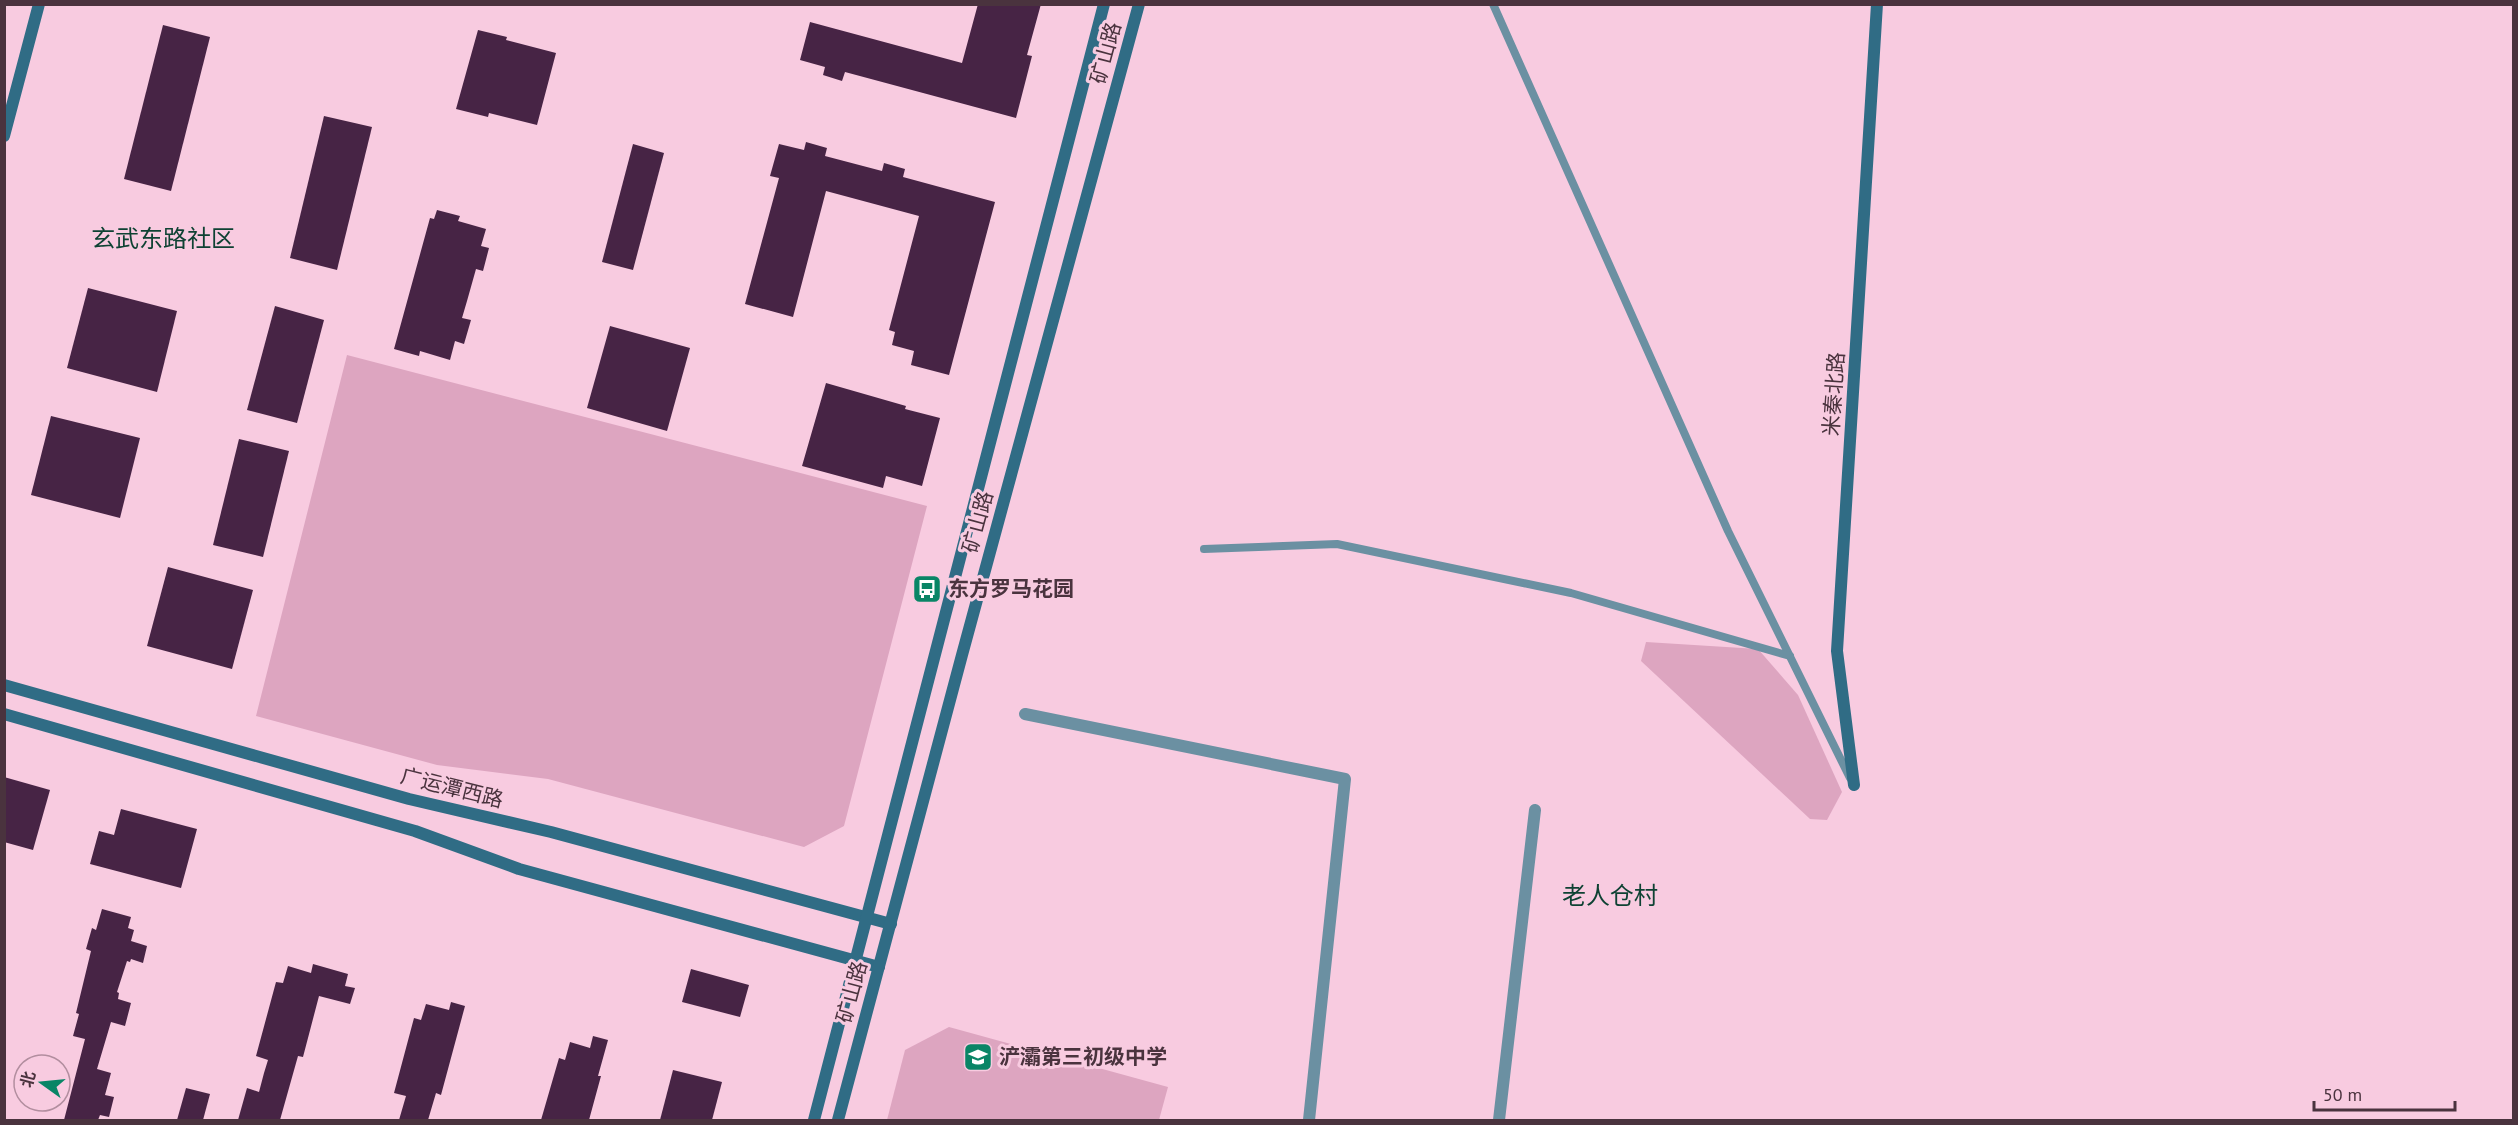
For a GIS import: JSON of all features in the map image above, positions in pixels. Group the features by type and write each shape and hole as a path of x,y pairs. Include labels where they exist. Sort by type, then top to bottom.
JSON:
{"street":[{"path":"4,136 39,4"},
{"name":"矿山路","path":"814,1120 1104,4"},
{"name":"矿山路","path":"838,1120 1139,4"},
{"name":"米秦北路","path":"1854,785 1837,651 1877,4"},
{"name":"广运潭西路","path":"4,685 409,799 551,832 891,924"},
{"path":"4,714 415,831 519,869 879,967"},
{"path":"1025,714 1346,779 1309,1120"},
{"path":"1498,1120 1535,810"}],"lane":[{"path":"1493,4 1728,531 1854,785"},
{"path":"1203,549 1337,544 1571,593 1790,656"}],"shaded area":[{"path":"347,355 927,506 844,826 804,847 548,779 437,765 256,716"},
{"path":"1646,642 1758,649 1798,695 1842,792 1827,820 1810,819 1641,661"},
{"name":"浐灞第三初级中学","path":"949,1027 1168,1087 1159,1120 887,1120 905,1050"}],"building":[{"path":"978,4 1041,4 1027,55 1032,56 1016,118 845,72 842,81 823,75 825,67 800,60 810,22 962,63"},
{"path":"163,25 210,37 171,191 124,179"},
{"path":"478,30 556,53 537,125 489,113 488,117 456,109"},
{"path":"324,116 372,127 337,270 290,258"},
{"path":"806,142 827,148 825,156 882,171 884,163 905,169 903,177 995,202 949,375 911,365 914,351 892,345 895,332 889,330 919,216 826,191 793,317 745,304 779,178 770,176 779,144 804,150"},
{"path":"633,144 664,153 633,270 602,262"},
{"path":"437,210 460,216 458,221 486,229 481,246 489,248 483,271 476,269 462,318 471,320 464,344 455,341 450,360 420,351 419,356 394,349 430,218 434,219"},
{"path":"88,288 177,311 157,392 67,368"},
{"path":"275,306 324,320 297,423 247,410"},
{"path":"610,326 690,348 667,431 587,408"},
{"path":"826,383 940,418 922,486 886,476 883,488 802,466"},
{"path":"51,416 140,438 120,518 31,495"},
{"path":"239,439 289,451 263,557 213,545"},
{"path":"168,567 253,590 232,669 147,646"},
{"path":"4,777 50,790 33,850 4,842"},
{"path":"121,809 197,829 181,888 90,864 99,831 114,835"},
{"path":"102,909 131,917 128,928 134,930 131,941 147,946 143,963 131,959 130,962 127,961 117,992 119,993 118,999 131,1003 125,1026 111,1022 97,1069 111,1073 105,1095 114,1097 109,1117 100,1115 98,1120 64,1120 66,1113 72,1113 72,1089 85,1039 73,1036 79,1014 76,1013 91,951 86,949 92,928 96,930"},
{"path":"313,964 348,974 345,986 355,988 350,1004 319,996 303,1057 298,1056 280,1120 238,1120 247,1088 259,1092 268,1060 256,1056 276,982 283,983 288,966 311,973"},
{"path":"691,969 749,985 740,1017 682,1002"},
{"path":"451,1002 465,1006 441,1095 436,1093 428,1120 399,1120 406,1096 394,1093 414,1018 421,1020 426,1004 449,1010"},
{"path":"593,1036 608,1040 589,1120 541,1120 559,1058 565,1060 570,1042 590,1048"},
{"path":"673,1070 722,1082 712,1120 660,1120"},
{"path":"186,1088 210,1094 203,1120 177,1120"}],"place":[{"name":"东方罗马花园","path":"927,589"},
{"name":"浐灞第三初级中学","path":"978,1057"}],"district":[{"name":"玄武东路社区","path":"163,239"},
{"name":"老人仓村","path":"1610,896"}]}
